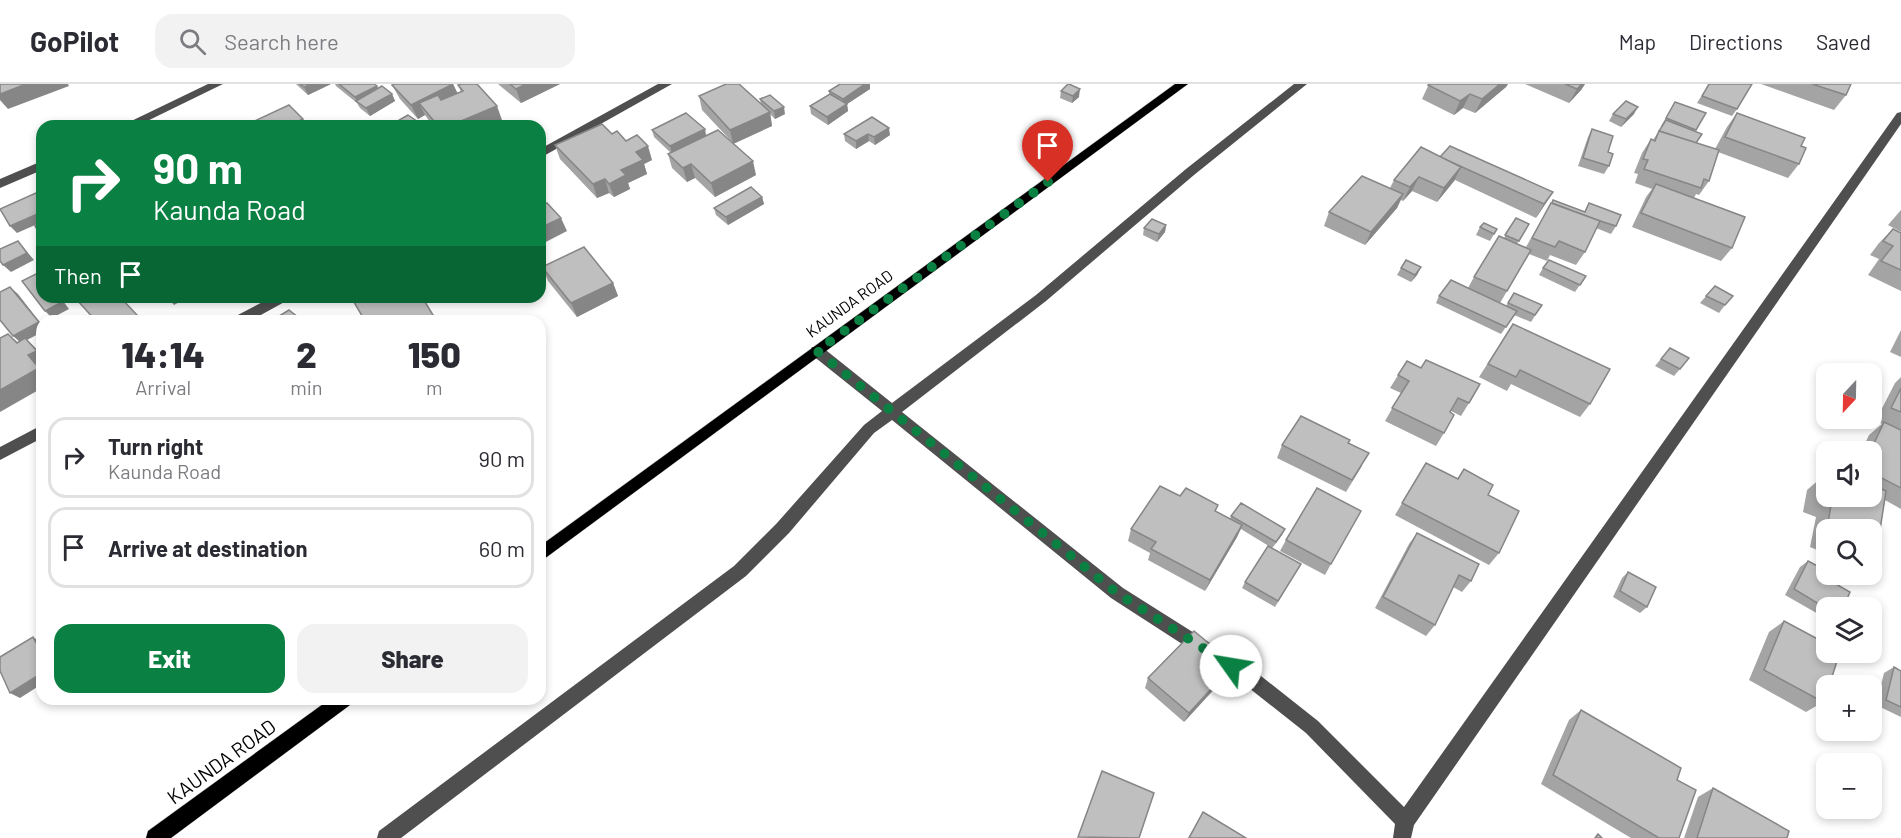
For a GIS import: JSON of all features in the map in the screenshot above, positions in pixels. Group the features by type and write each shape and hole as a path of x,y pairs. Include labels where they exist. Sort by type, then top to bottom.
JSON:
{"main road":[{"name":"KAUNDA ROAD","path":"546,551 1182,84"},
{"name":"KAUNDA ROAD","path":"154,838 336,705"}],"street":[{"path":"140,120 217,84"},
{"path":"546,151 666,84"},
{"path":"386,838 740,571 783,528 869,429 1041,298 1190,171 1300,84"},
{"path":"817,351 1117,593 1250,678 1312,727 1403,830 1901,116"},
{"path":"0,184 36,168"},
{"path":"250,315 272,303"},
{"path":"0,454 36,434"}],"building":[{"path":"0,84 26,84 0,94"},
{"path":"339,84 374,84 377,86 355,97"},
{"path":"453,84 411,105 392,85"},
{"path":"477,84 497,106 463,120 433,120 419,103 438,95 441,100 463,91 458,85"},
{"path":"510,84 526,84 516,89"},
{"path":"726,84 739,84 770,112 730,130 699,96"},
{"path":"840,84 865,84 843,99 829,91"},
{"path":"1068,84 1080,89 1073,96 1061,91"},
{"path":"1429,84 1500,84 1482,99 1470,94 1460,101"},
{"path":"1565,84 1582,84 1577,89"},
{"path":"1709,84 1752,84 1737,109 1702,96"},
{"path":"1812,84 1851,84 1846,95"},
{"path":"382,86 392,94 366,108 356,101"},
{"path":"830,94 847,104 827,117 810,106"},
{"path":"770,95 784,107 774,111 760,99"},
{"path":"1626,101 1638,107 1626,119 1613,114"},
{"path":"1675,102 1706,113 1696,130 1666,118"},
{"path":"289,105 303,119 301,120 257,120"},
{"path":"686,113 705,129 670,146 652,130"},
{"path":"1737,113 1805,138 1801,146 1806,148 1799,164 1725,137"},
{"path":"408,115 415,120 399,120"},
{"path":"872,117 889,128 874,137 868,134 856,141 844,134"},
{"path":"1666,120 1702,134 1696,143 1659,131"},
{"path":"602,124 612,134 617,131 626,141 637,135 648,146 636,152 643,160 621,170 626,175 609,184 605,179 593,184 555,145"},
{"path":"1592,129 1613,136 1608,152 1613,154 1609,166 1583,158"},
{"path":"718,130 753,161 711,183 691,164 683,168 668,154"},
{"path":"1659,131 1719,150 1709,181 1704,179 1701,188 1644,169 1648,160 1643,159 1651,139 1655,141"},
{"path":"1450,146 1553,192 1544,204 1440,157"},
{"path":"1421,147 1461,167 1444,188 1419,177 1410,187 1394,180"},
{"path":"1362,176 1403,194 1371,232 1329,212"},
{"path":"1656,184 1745,217 1732,248 1641,213"},
{"path":"751,187 762,197 726,217 714,208"},
{"path":"36,193 36,215 10,226 0,209"},
{"path":"1553,200 1585,212 1589,203 1621,215 1616,226 1552,203"},
{"path":"546,203 561,218 546,225"},
{"path":"1551,203 1600,221 1585,252 1559,241 1555,247 1532,238"},
{"path":"1516,218 1529,224 1519,241 1505,235"},
{"path":"1152,219 1166,225 1159,234 1144,228"},
{"path":"1484,223 1497,229 1494,234 1480,227"},
{"path":"1893,229 1901,233 1901,270 1881,261 1893,246 1883,241"},
{"path":"1499,236 1531,250 1507,291 1474,277"},
{"path":"18,241 27,253 3,265 0,261 0,249"},
{"path":"584,247 613,283 571,303 546,272 546,265"},
{"path":"1406,260 1421,267 1415,275 1401,268"},
{"path":"1549,260 1586,276 1580,285 1543,268"},
{"path":"36,274 36,299 22,281"},
{"path":"1451,280 1517,311 1506,327 1439,296"},
{"path":"1715,286 1733,296 1725,305 1706,296"},
{"path":"10,287 36,318 36,324 13,336 0,320 0,292"},
{"path":"1514,293 1542,305 1535,315 1508,303"},
{"path":"39,303 60,303 45,311"},
{"path":"80,303 126,303 137,315 91,315"},
{"path":"354,303 426,303 433,315 362,315"},
{"path":"289,310 295,315 281,315"},
{"path":"1513,324 1610,369 1590,404 1520,370 1516,377 1488,364"},
{"path":"8,334 17,343 25,338 36,350 28,355 36,364 36,370 0,390 0,338"},
{"path":"1670,348 1689,358 1680,369 1661,359"},
{"path":"1426,360 1480,384 1469,403 1458,398 1450,412 1454,415 1444,433 1392,408 1409,381 1398,375 1407,361 1421,368"},
{"path":"1901,388 1901,412 1891,408"},
{"path":"1301,416 1350,440 1348,443 1369,453 1352,480 1282,445"},
{"path":"1884,422 1901,430 1901,488 1882,478 1882,441 1875,441"},
{"path":"1426,463 1458,479 1464,469 1493,485 1488,495 1519,511 1499,553 1402,503"},
{"path":"1160,486 1180,496 1186,488 1218,505 1215,511 1242,525 1210,580 1151,549 1156,542 1131,529"},
{"path":"1317,488 1361,511 1331,564 1286,540"},
{"path":"1882,489 1886,491 1882,519 1829,519 1831,507 1882,507"},
{"path":"1241,503 1285,529 1276,542 1231,516"},
{"path":"1417,533 1479,564 1471,581 1459,575 1435,625 1383,597"},
{"path":"1268,546 1301,564 1278,601 1245,582"},
{"path":"1808,561 1816,565 1816,585 1838,585 1850,592 1848,597 1816,597 1816,602 1794,589"},
{"path":"1628,572 1656,587 1647,607 1620,591"},
{"path":"1784,621 1816,638 1816,663 1836,663 1833,675 1816,675 1816,698 1764,670"},
{"path":"1194,631 1234,664 1189,713 1148,678"},
{"path":"33,637 36,643 36,677 10,693 0,671 0,657"},
{"path":"1894,667 1901,671 1901,707 1886,700"},
{"path":"1581,710 1681,768 1677,780 1696,790 1679,838 1659,838 1553,775"},
{"path":"1102,771 1154,793 1139,838 1078,837"},
{"path":"1713,788 1789,831 1787,838 1697,838"},
{"path":"1203,812 1246,838 1189,838"}],"route":[{"path":"1048,182 817,351 971,478 1117,593 1231,666"}]}
